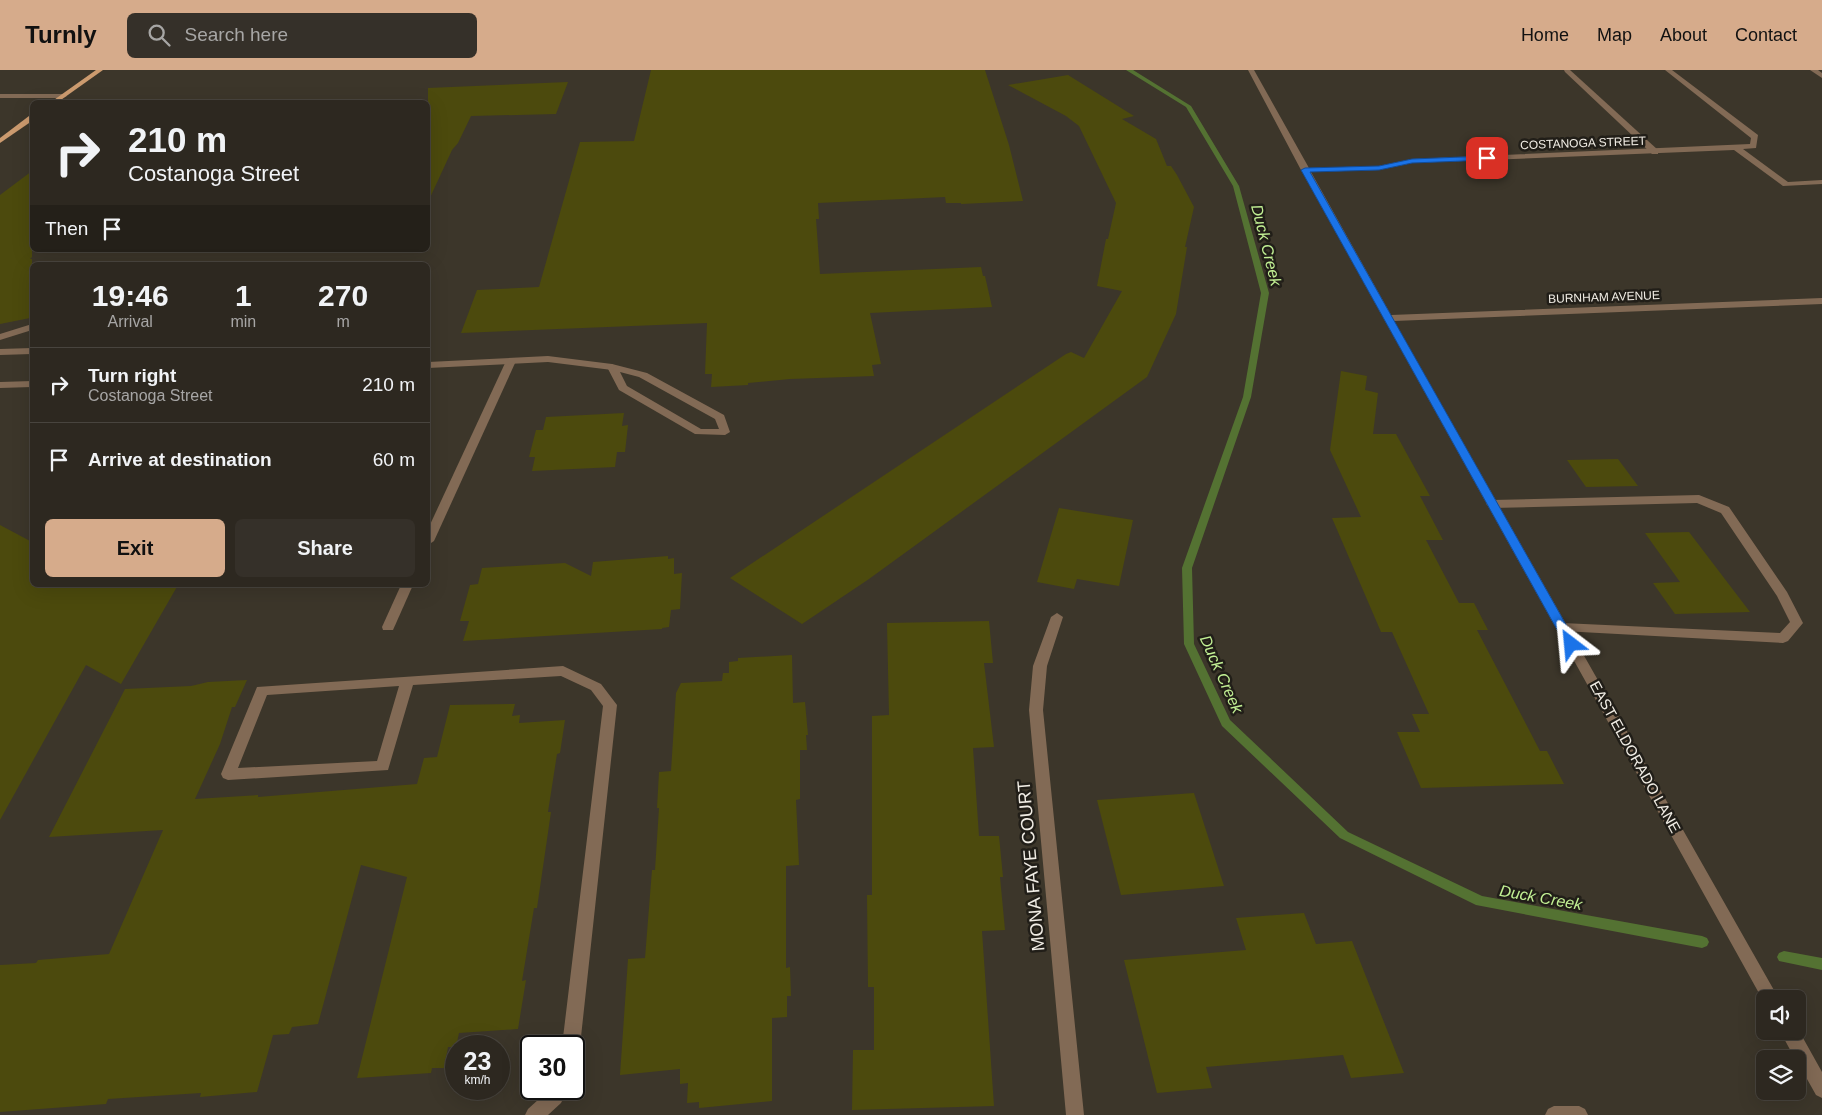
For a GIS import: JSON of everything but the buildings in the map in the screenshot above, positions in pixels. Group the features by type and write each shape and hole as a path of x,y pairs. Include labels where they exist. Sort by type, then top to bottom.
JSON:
{"main road":[{"path":"57,100 100,70"},
{"path":"0,141 30,119"}],"street":[{"name":"EAST ELDORADO LANE","path":"1251,70 1305,170 1766,990"},
{"path":"1668,70 1755,137 1753,146 1736,148"},
{"path":"1813,70 1822,76"},
{"path":"1566,71 1655,152"},
{"path":"0,96 62,96"},
{"path":"1736,148 1786,184 1822,182"},
{"name":"COSTANOGA STREET","path":"1305,170 1379,168 1412,161 1736,148"},
{"name":"BURNHAM AVENUE","path":"1388,318 1822,301"},
{"path":"0,337 30,328"},
{"path":"0,352 30,351"},
{"path":"430,365 548,359 612,367 643,375 720,417 726,432 699,432 623,388 612,367"},
{"path":"430,537 511,361"},
{"path":"0,385 30,384"},
{"path":"1492,504 1699,499 1725,510 1784,595 1798,623 1783,638 1562,627"},
{"path":"388,628 406,587"},
{"name":"MONA FAYE COURT","path":"1056,617 1040,666 1036,710 1075,1115"},
{"path":"406,681 383,766 228,774 262,690 563,671 596,687 610,705 571,1035"},
{"path":"1794,1040 1822,1090"},
{"path":"534,1115 552,1100"},
{"path":"1554,1115 1579,1115"}],"waterway":[{"name":"Duck Creek","path":"1129,70 1188,106 1236,186 1265,293 1247,397 1187,568 1189,644 1226,723 1344,835 1480,901 1702,942"},
{"name":"Duck Creek","path":"1784,957 1822,964"}],"route":[{"path":"1487,158 1412,161 1379,168 1305,170 1571,644"}]}
